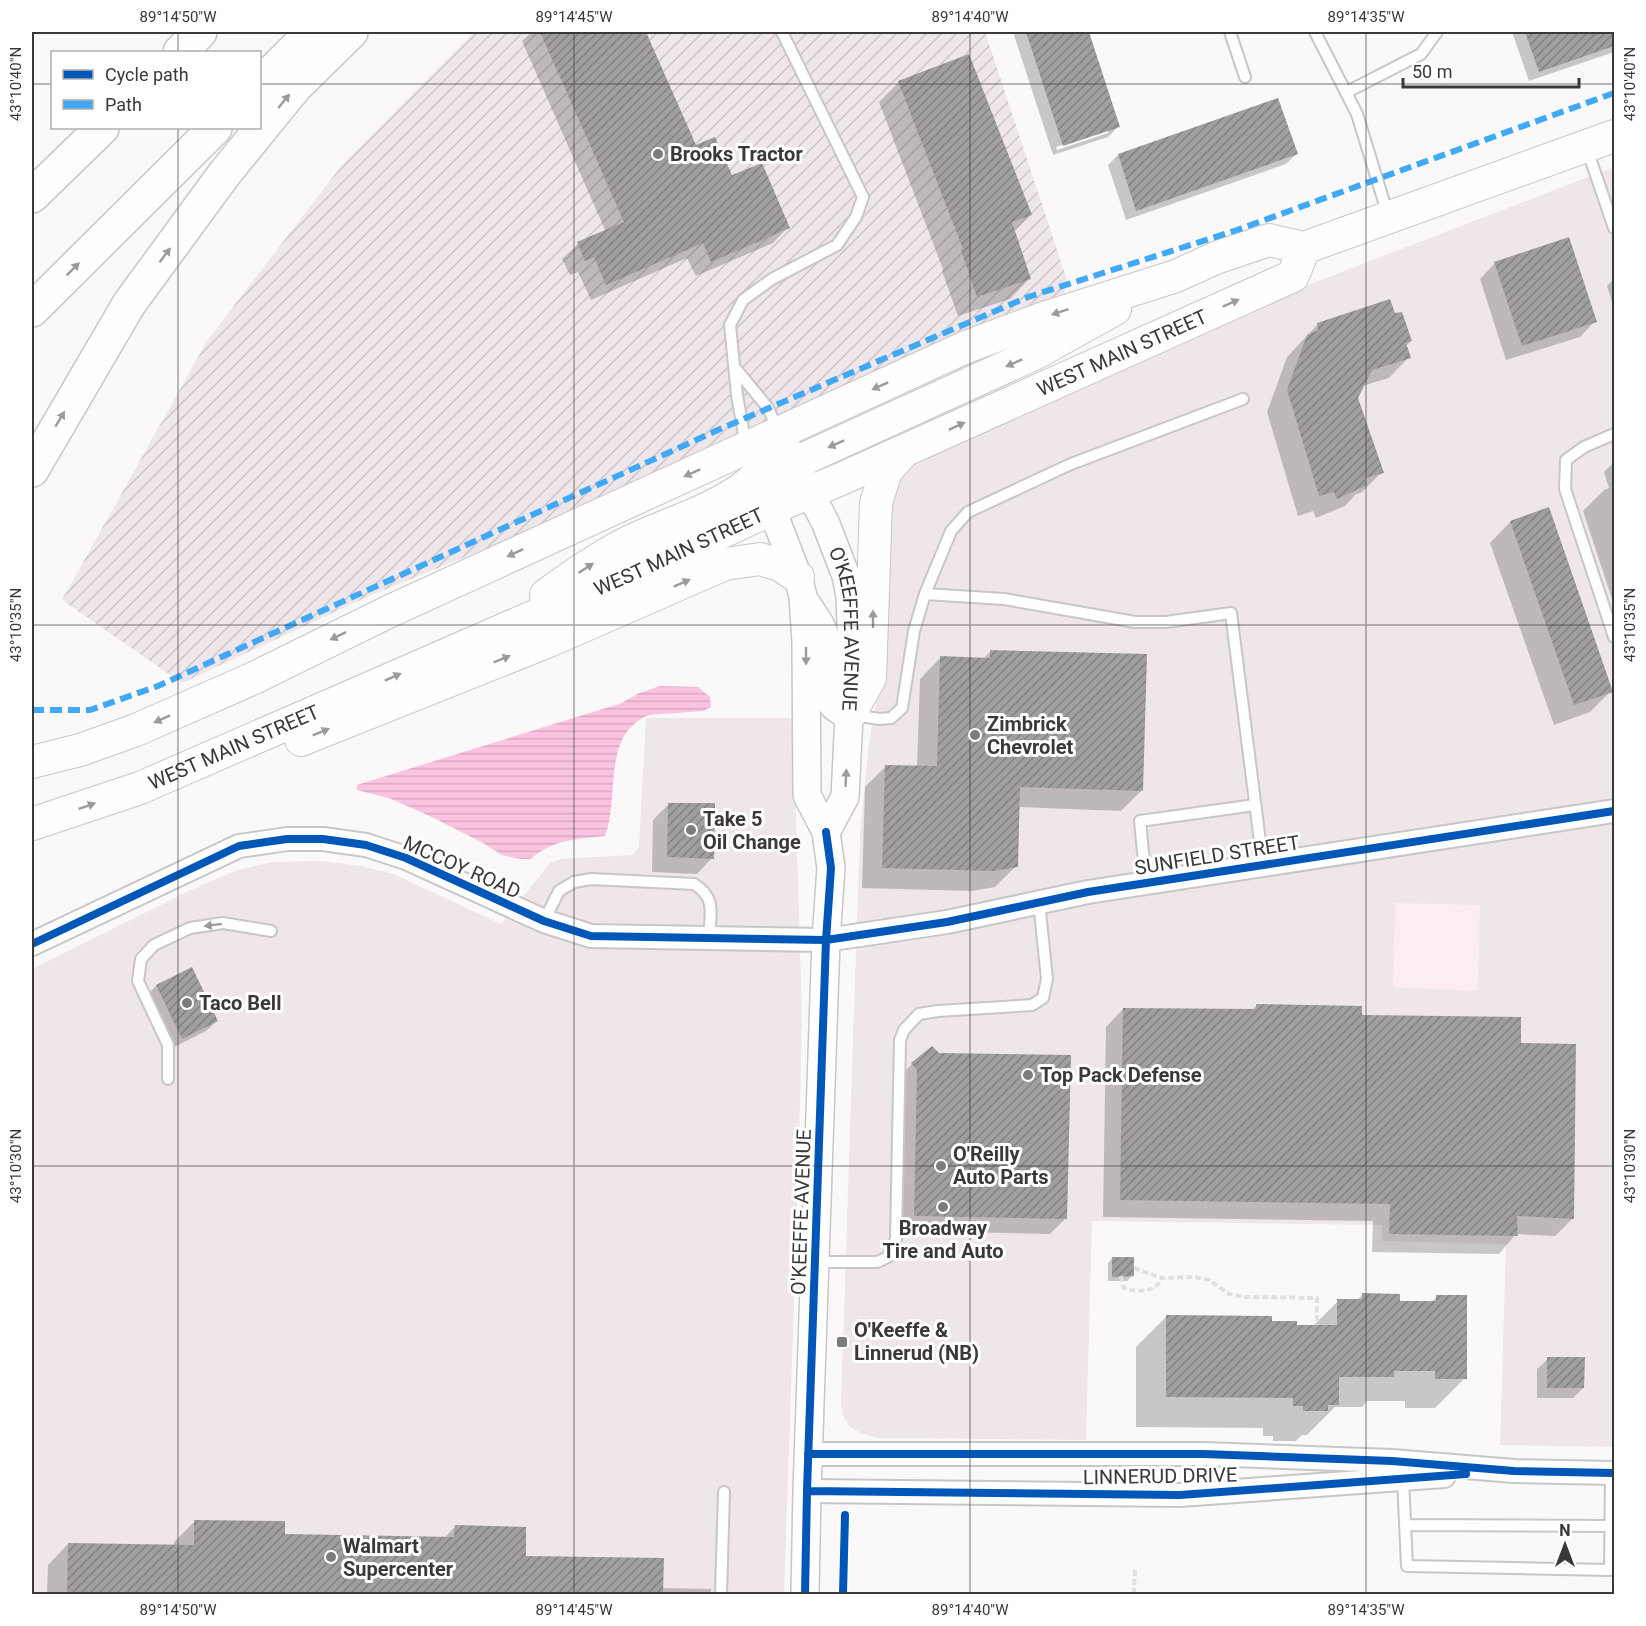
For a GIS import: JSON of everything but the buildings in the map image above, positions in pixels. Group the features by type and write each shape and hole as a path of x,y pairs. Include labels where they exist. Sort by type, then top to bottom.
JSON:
{"highway":[{"path":"261,83 312,32"},
{"path":"32,470 129,304 225,174 288,96 351,32"},
{"path":"32,168 79,129"},
{"path":"32,196 101,129"},
{"path":"32,310 214,129"}],"main road":[{"path":"773,509 776,488 784,474 795,463 1036,353 1176,276 1218,257 1269,240 1304,248 1614,136"},
{"name":"WEST MAIN STREET","path":"32,824 140,788 224,752 636,572 1293,276 1304,248"},
{"path":"505,628 556,588 620,547 717,504 739,490 752,462 780,433 812,416 966,347 1044,318 1176,276"},
{"path":"850,714 870,678 876,503 886,471 904,451"},
{"path":"32,762 80,750 157,721 254,678 388,612 599,514 752,462"},
{"path":"224,752 284,747 549,641 725,564 760,559 780,564 800,587"}],"street":[{"name":"O'KEEFFE AVENUE","path":"780,433 833,542 846,576 850,596 852,655 844,797 826,832"},
{"name":"O'KEEFFE AVENUE","path":"752,462 773,509 800,587 806,643 807,795 826,832 831,868 826,940 805,1594"},
{"path":"800,587 825,636 825,671 831,703 840,712 850,714"},
{"name":"SUNFIELD STREET","path":"826,940 947,922 1088,892 1614,811"},
{"name":"MCCOY ROAD","path":"32,944 239,846 287,840 323,839 366,845 406,858 544,921 591,936 826,940"},
{"name":"LINNERUD DRIVE","path":"808,1454 1204,1454 1392,1461 1514,1471 1613,1473"},
{"name":"LINNERUD DRIVE","path":"807,1491 1180,1495 1514,1471"}],"lane":[{"path":"752,462 737,395 730,325 742,300 772,279 837,245 856,217 862,197 783,32"},
{"path":"1230,32 1245,77"},
{"path":"1315,32 1357,114 1388,218"},
{"path":"1347,93 1421,54 1437,32"},
{"path":"1585,146 1614,228"},
{"path":"736,369 768,408 780,433"},
{"path":"850,714 879,719 891,718 902,708 914,631 925,594 951,531 968,512 1071,464 1243,399"},
{"path":"1614,434 1584,447 1566,460 1565,489 1614,638"},
{"path":"925,594 1004,599 1135,622 1166,622 1230,613 1263,865"},
{"path":"1146,883 1140,821 1255,805"},
{"path":"544,921 559,891 574,882 591,879 694,884 711,900 710,938"},
{"path":"816,1262 877,1262 888,1257 896,1239 900,1040 904,1030 919,1014 1032,1005 1043,998 1047,979 1039,902"},
{"path":"168,1079 168,1045 138,981 141,959 154,945 190,928 223,923 271,931"},
{"path":"1403,1479 1407,1566 1610,1570 1613,1473"},
{"path":"721,1594 724,1492"},
{"path":"1405,1525 1610,1526"}],"path":[{"path":"1134,1268 1162,1278 1196,1277 1209,1280 1229,1294 1245,1298 1317,1298 1317,1325"},
{"path":"1121,1276 1123,1287 1127,1290 1148,1290 1155,1287 1162,1278"},
{"path":"1134,1594 1135,1568"}],"shaded area":[{"path":"474,32 985,32 1068,283 1063,296 511,538 367,597 182,683 62,600 207,341 342,165"},
{"path":"1614,167 1614,1447 1500,1445 1506,1244 1382,1241 1382,1225 1092,1221 1086,1440 877,1438 860,1433 849,1426 843,1415 841,1404 854,1007 860,835 868,751 880,678 892,487 914,462 1295,290"},
{"path":"660,686 698,687 710,697 711,707 703,711 649,715 634,724 624,736 618,751 605,836 566,841 548,847 531,859 520,859 502,855 432,817 389,798 357,790 357,785 622,703 637,694"},
{"path":"646,718 793,718 802,1016 784,1594 32,1594 32,969 191,890 237,870 274,862 321,861 360,866 393,874 501,924 550,863 560,859 633,855 639,847"},
{"path":"1395,903 1480,905 1478,991 1393,987"}],"marked path":[{"path":"32,710 90,710 158,686 720,429 1028,297 1237,230 1614,93"}],"cycle path":[{"path":"32,944 239,846 287,839 323,839 366,845 406,858 544,921 591,936 826,940 947,922 1088,892 1614,811"},
{"path":"805,1594 826,940 831,868 826,832"},
{"path":"808,1454 1204,1454 1392,1461 1514,1471 1614,1473"},
{"path":"807,1491 1180,1495 1466,1474"},
{"path":"843,1594 845,1515"}],"place":[{"name":"Brooks Tractor","path":"658,154"},
{"name":"Zimbrick Chevrolet","path":"975,735"},
{"name":"Take 5 Oil Change","path":"691,830"},
{"name":"Taco Bell","path":"187,1003"},
{"name":"Top Pack Defense","path":"1028,1075"},
{"name":"O'Reilly Auto Parts","path":"941,1166"},
{"name":"Broadway Tire and Auto","path":"943,1207"},
{"name":"O'Keeffe & Linnerud (NB)","path":"842,1342"},
{"name":"Walmart Supercenter","path":"331,1557"}]}
